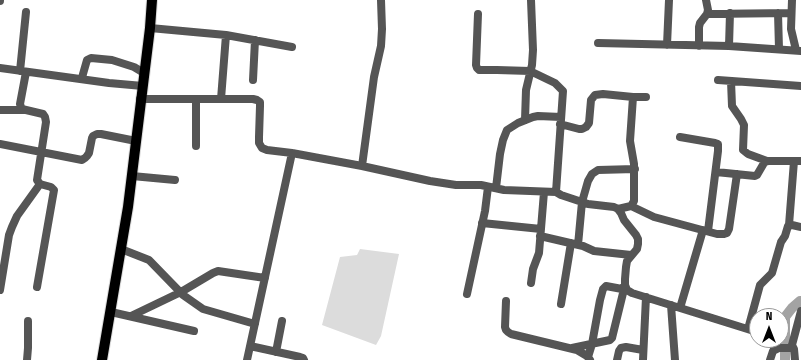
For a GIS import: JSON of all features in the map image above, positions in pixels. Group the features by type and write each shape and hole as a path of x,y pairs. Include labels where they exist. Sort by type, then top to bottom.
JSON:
{"main road":[{"path":"102,360 132,176 152,0"}],"street":[{"path":"362,166 374,77 381,46 381,0"},
{"path":"525,120 526,90 532,65 533,50 531,0"},
{"path":"667,45 669,0"},
{"path":"699,46 699,27 708,10 706,0"},
{"path":"598,43 729,46 799,50 792,35 792,0"},
{"path":"26,12 20,104 21,107 26,110"},
{"path":"729,46 730,13"},
{"path":"778,13 779,49"},
{"path":"707,14 791,13"},
{"path":"478,14 476,65 479,70 530,71 555,83 563,91 556,192"},
{"path":"150,28 226,35 292,47"},
{"path":"221,99 226,35"},
{"path":"253,80 255,40"},
{"path":"82,79 87,60 91,58 112,60 144,72"},
{"path":"0,68 109,83 143,86"},
{"path":"718,80 801,86"},
{"path":"625,285 627,290 632,293 748,329 760,285 772,273 781,242 789,225 797,161 767,161 748,154 743,150 744,124 732,106 732,81"},
{"path":"467,294 482,223 506,132 510,128 525,120 538,116 561,120 579,128 586,127 589,122 591,100 595,95 603,94 646,97"},
{"path":"631,206 634,201 635,169 630,141 633,97"},
{"path":"140,99 253,99 260,102 258,137 262,148 267,150 362,166 430,181 456,185 481,185 504,190 556,192 588,204 614,206 618,209 624,220 636,235 638,244 637,249 627,261 625,285 612,338 610,340 572,348"},
{"path":"196,99 196,146"},
{"path":"0,110 26,110 43,114 45,117 46,122 37,177 40,184 51,187 54,192 37,287"},
{"path":"0,144 82,160 89,153 92,138 97,134 136,141"},
{"path":"680,137 718,144 716,172 705,231 680,308"},
{"path":"247,360 292,153"},
{"path":"716,172 751,176 757,175 764,163 767,161"},
{"path":"562,304 582,202 588,181 594,172 602,170 635,169"},
{"path":"618,209 631,206 654,217 705,231 724,234 729,230 736,174"},
{"path":"132,176 175,180"},
{"path":"0,290 12,227 17,216 40,184"},
{"path":"531,282 533,269 539,253 544,192"},
{"path":"482,223 541,233 594,251 631,255"},
{"path":"789,225 801,227"},
{"path":"121,249 148,260 180,292 203,309 255,324"},
{"path":"131,316 218,271 265,278"},
{"path":"506,301 505,327 508,332 511,334 572,348 589,359 603,289 606,286 622,289 625,285"},
{"path":"643,360 646,297"},
{"path":"671,305 674,360"},
{"path":"795,360 794,349 791,346 801,311"},
{"path":"111,312 194,331"},
{"path":"27,360 28,321"},
{"path":"276,352 282,321"},
{"path":"250,346 300,357 304,360"},
{"path":"770,360 773,351 791,346"},
{"path":"617,360 621,348 626,347 643,350"}],"shaded area":[{"path":"360,249 399,254 381,336 376,345 322,325 340,257 357,255"}],"waterway":[{"path":"785,360 785,317 792,308 801,301"}]}
